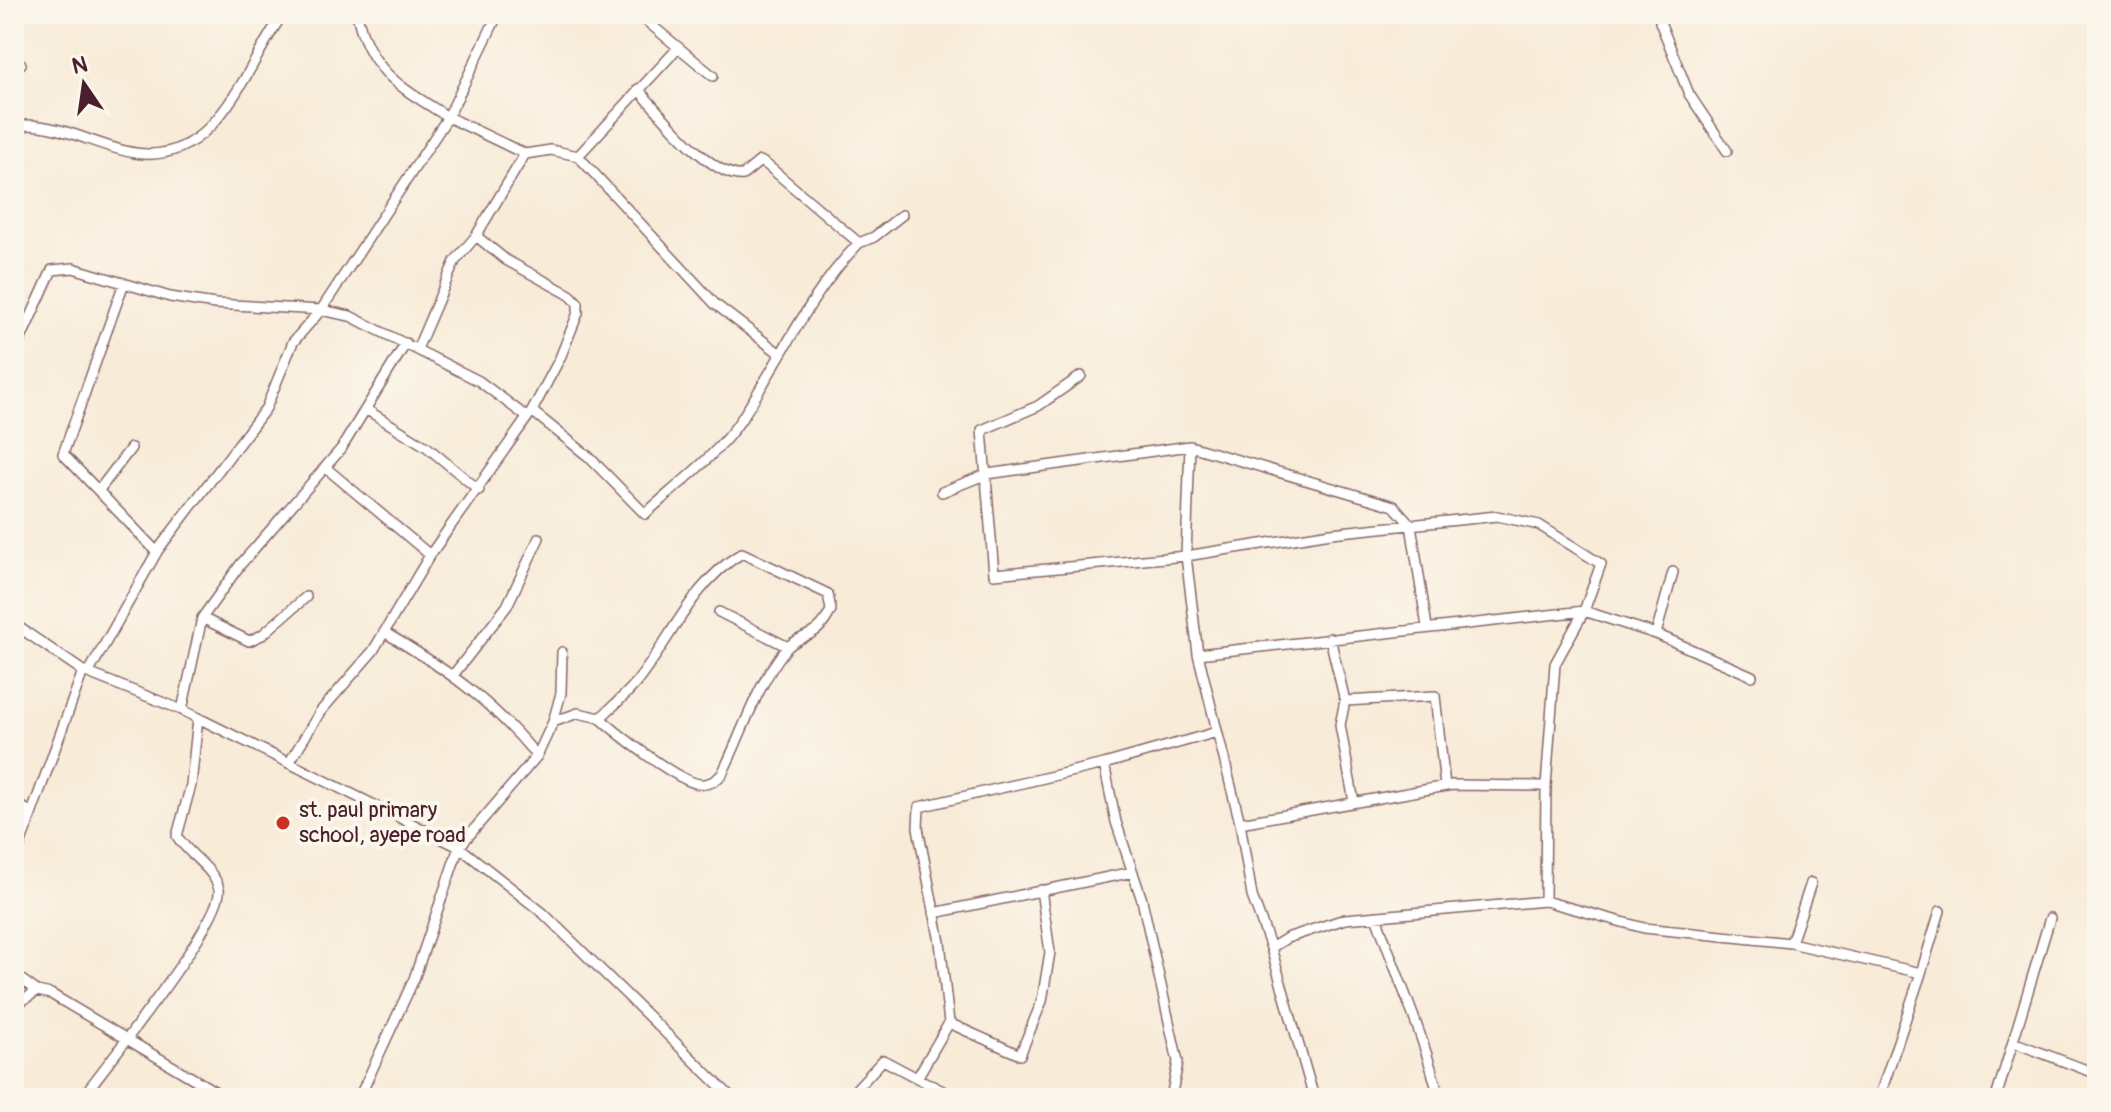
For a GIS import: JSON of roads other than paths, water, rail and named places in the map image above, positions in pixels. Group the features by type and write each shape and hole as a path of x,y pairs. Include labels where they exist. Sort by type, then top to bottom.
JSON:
{"street":[{"path":"14,143 18,131 26,125 135,153 162,153 196,139 217,122 283,14"},
{"path":"357,14 368,48 383,73 448,117 525,154 551,150 578,156 715,304 779,353"},
{"path":"14,862 86,672 157,552 266,408 293,342 321,310 448,117 498,14"},
{"path":"638,14 713,76"},
{"path":"1661,14 1660,22 1689,94 1727,151"},
{"path":"578,156 678,48"},
{"path":"638,89 684,138 725,173 743,175 760,161 859,243"},
{"path":"418,347 455,261 476,236 525,154"},
{"path":"14,354 52,270 73,268 170,297 215,304 321,310 350,316 418,347 530,414 589,457 645,514 707,457 740,421 779,353 825,283 859,243 874,237 902,215"},
{"path":"289,763 320,712 373,651 430,555 530,414 560,358 578,313 578,303 570,295 506,260 476,236"},
{"path":"124,283 63,454 157,552"},
{"path":"182,710 202,618 240,565 326,468 367,410 406,343"},
{"path":"1081,376 1038,406 982,430 994,574 1186,556 1331,533 1497,516 1539,525 1601,564 1584,611 1555,664 1546,786 1545,901"},
{"path":"367,410 427,447 479,490"},
{"path":"1190,446 1186,556 1198,654 1240,823 1252,896 1271,948 1314,1098"},
{"path":"942,492 987,474 1190,446 1394,506 1411,525 1427,627"},
{"path":"99,490 131,448"},
{"path":"326,468 430,555"},
{"path":"454,674 507,606 539,538"},
{"path":"553,722 578,713 600,718 628,742 696,784 710,783 722,774 762,687 788,647 817,631 831,610 830,596 742,553 713,575 676,619 637,682 600,718"},
{"path":"1656,634 1673,572"},
{"path":"202,618 249,641 262,635 306,597"},
{"path":"1198,654 1584,611 1656,634 1752,676"},
{"path":"719,612 788,647"},
{"path":"14,624 86,672 182,710 459,847 543,913 732,1098"},
{"path":"384,632 454,674 515,729 537,756"},
{"path":"1330,638 1345,701 1340,725 1354,802"},
{"path":"359,1098 414,979 459,847 537,756 553,722 561,693 562,652"},
{"path":"1345,701 1435,696 1445,786"},
{"path":"82,1098 196,944 219,904 219,888 210,872 186,851 177,836 191,785 198,718"},
{"path":"917,1078 949,1023 934,913 918,828 918,811 922,805 1104,764 1217,732"},
{"path":"1104,764 1178,1062 1171,1098"},
{"path":"1240,823 1445,786 1546,786"},
{"path":"14,803 31,812"},
{"path":"934,913 1133,872"},
{"path":"1791,943 1811,883"},
{"path":"949,1023 1020,1055 1042,1001 1050,952 1041,890"},
{"path":"1271,948 1287,938 1345,919 1545,901 1644,928 1791,943 1921,973"},
{"path":"1879,1098 1940,911"},
{"path":"1376,916 1407,1005 1426,1045 1439,1098"},
{"path":"1996,1098 2050,918"},
{"path":"14,974 37,991 51,994 226,1098"},
{"path":"14,1006 37,991"},
{"path":"2013,1042 2097,1074"},
{"path":"848,1098 883,1060 957,1098"}],"place":[{"name":"st. paul primary school, ayepe road","path":"283,823"}]}
